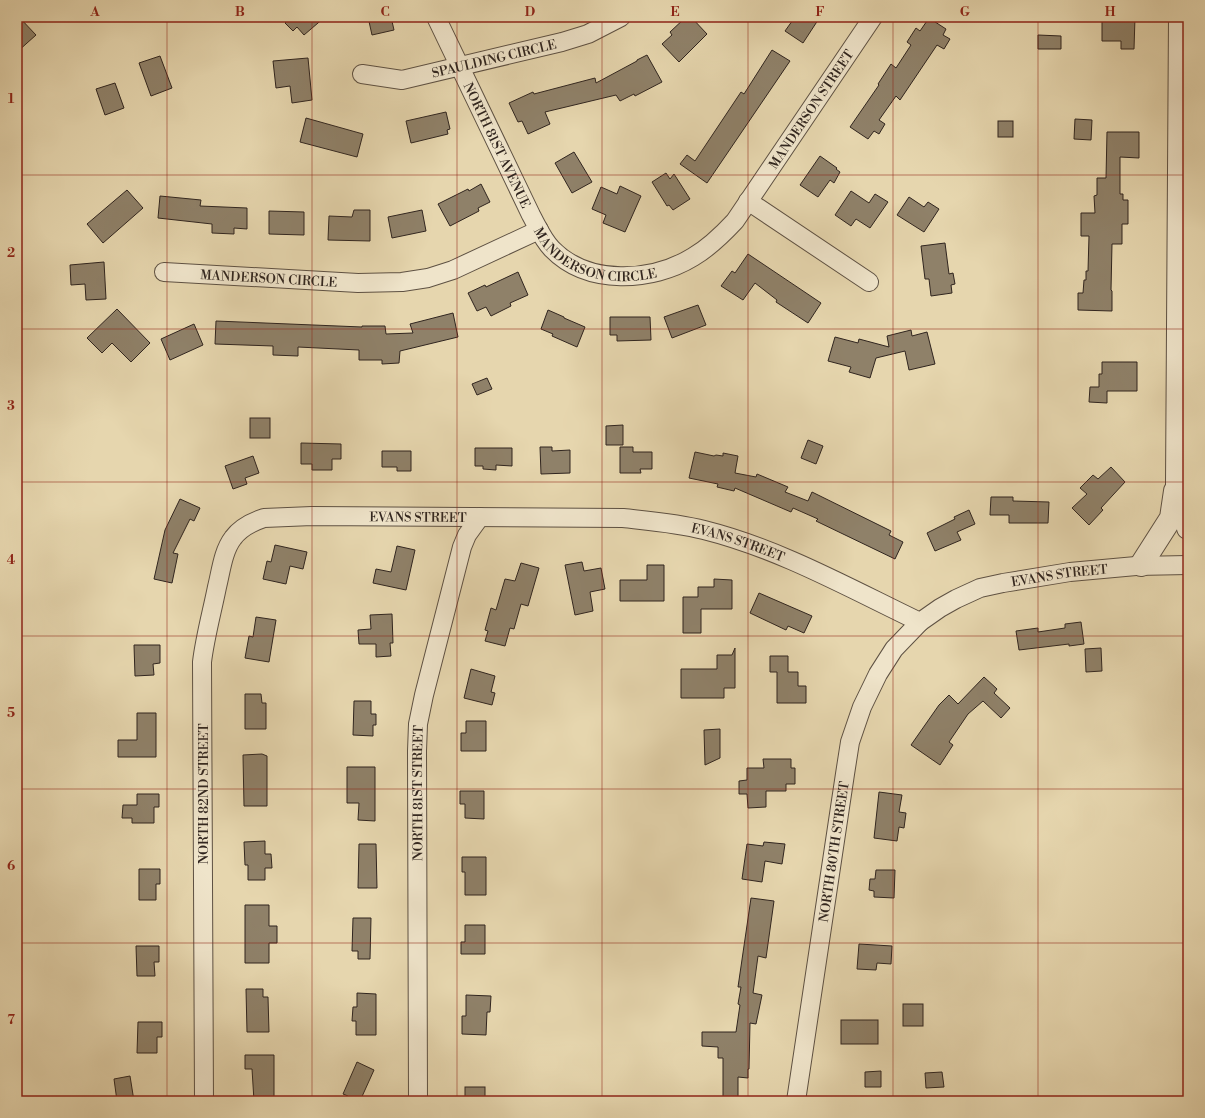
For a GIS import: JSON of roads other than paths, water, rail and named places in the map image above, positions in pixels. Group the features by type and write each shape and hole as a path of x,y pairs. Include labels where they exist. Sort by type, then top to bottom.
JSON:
{"street":[{"name":"NORTH 81ST AVENUE","path":"436,17 539,230"},
{"name":"SPAULDING CIRCLE","path":"362,74 402,80 562,42 588,34 621,17"},
{"name":"MANDERSON STREET","path":"748,201 873,17"},
{"path":"1141,565 1171,518 1177,484 1180,17"},
{"name":"MANDERSON CIRCLE","path":"164,272 358,284 402,282 428,278 453,270 539,230 552,249 568,262 579,268 590,272 608,275 624,276 643,274 660,271 675,266 705,249 718,239 735,221 748,201"},
{"path":"748,201 869,282"},
{"path":"1177,484 1188,528"},
{"name":"EVANS STREET","path":"264,518 312,516 622,518 665,522 704,530 741,540 786,557 920,622 940,608 980,588 1003,583 1070,572 1141,565 1188,565"},
{"name":"NORTH 81ST STREET","path":"418,1101 418,724 462,547 467,535 480,517"},
{"name":"NORTH 82ND STREET","path":"204,1097 203,651 224,557 229,544 242,528 264,518"},
{"name":"NORTH 80TH STREET","path":"796,1101 850,742 862,707 878,674 894,650 920,622"}]}
